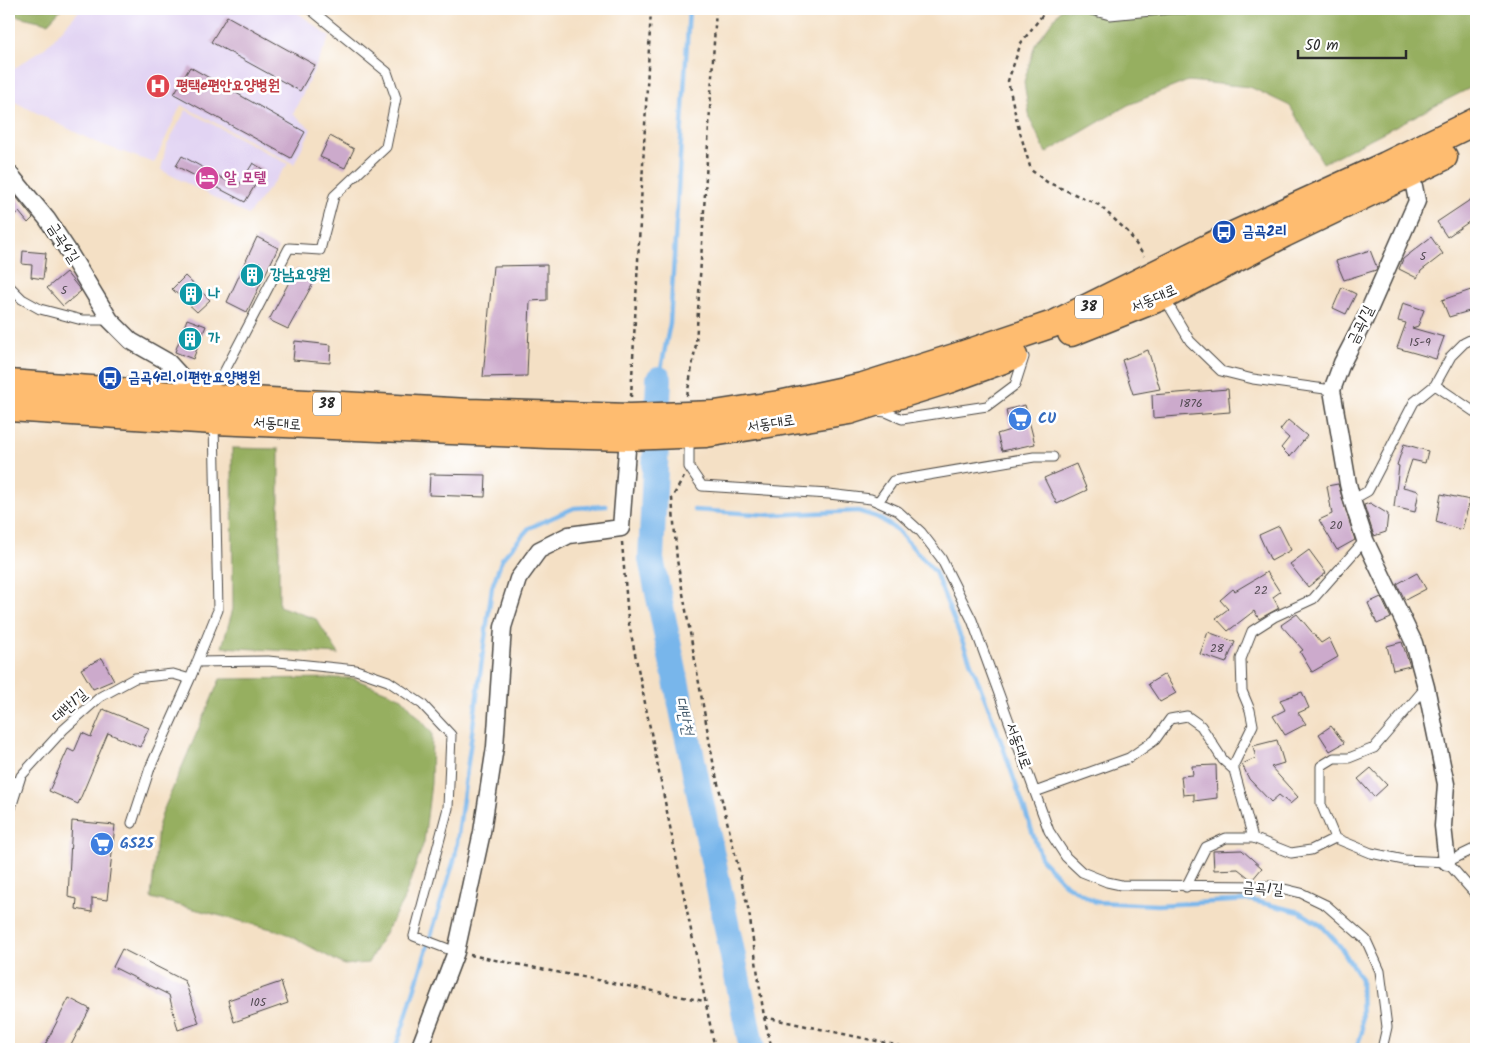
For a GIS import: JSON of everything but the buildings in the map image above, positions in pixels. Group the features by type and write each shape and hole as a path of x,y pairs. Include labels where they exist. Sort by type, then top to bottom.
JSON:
{"main road":[{"name":"서동대로","path":"1403,167 1476,121"},
{"name":"서동대로","path":"681,426 706,434 849,411 948,380 1026,351 1156,287 1234,235 1403,167 1476,141"},
{"name":"서동대로","path":"9,408 469,412 636,427 681,426 715,414 779,404 863,386 1056,323 1156,287"},
{"name":"서동대로","path":"9,383 207,409"}],"street":[{"name":"금곡1길","path":"1403,167 1414,186 1417,201 1365,318 1342,363 1332,390 1352,500 1365,540 1414,643 1426,687 1446,784 1442,826 1447,862"},
{"name":"금곡4길","path":"9,173 47,218 110,320 131,341 168,362 207,409"},
{"path":"419,1049 456,952 482,832 495,747 503,628 518,579 539,550 570,535 621,528 636,427"}],"lane":[{"path":"132,823 150,768 190,679 218,610 207,409 222,376 289,248 320,250 334,196 386,147 396,98 386,72 310,9"},
{"path":"1087,9 1110,16 1171,9 1228,9"},
{"path":"9,286 22,299 40,309 82,320 110,320"},
{"path":"1156,287 1190,340 1221,371 1253,379 1332,390"},
{"path":"1352,500 1368,491 1414,402 1436,385 1452,356 1464,343 1476,337"},
{"path":"849,411 886,412 902,419 987,406 1014,385 1026,351"},
{"path":"1436,385 1476,413"},
{"path":"681,426 689,467"},
{"path":"878,502 893,481 1034,457 1053,457"},
{"name":"서동대로","path":"689,467 702,486 829,494 871,499 898,511 904,516 921,532 941,558 972,620 1049,831 1066,857 1082,872 1121,886 1186,887"},
{"path":"1253,838 1234,770 1234,764 1254,725 1242,691 1241,660 1252,630 1274,617 1314,599 1365,540"},
{"path":"197,662 268,661 356,670 388,680 422,704 451,735 448,808 414,936 456,952"},
{"name":"대반1길","path":"9,814 21,776 63,730 100,697 135,678 173,674 190,679"},
{"path":"1426,687 1374,748 1349,758 1334,758 1321,766 1321,804 1335,838 1371,853 1404,860 1447,862 1476,848"},
{"path":"1035,792 1129,758 1156,740 1170,719 1187,716 1201,726 1222,760 1234,770"},
{"path":"9,781 19,782"},
{"path":"1186,887 1206,847 1226,838 1253,838 1291,853 1311,850 1335,838"},
{"path":"1447,862 1476,895"},
{"name":"금곡1길","path":"1186,887 1272,886 1301,893 1326,905 1366,940 1380,971 1387,1027 1382,1049"}],"path":[{"path":"636,427 651,9"},
{"path":"681,426 696,344 716,9"},
{"path":"1047,9 1021,43 1008,82 1031,170 1047,182 1099,206 1128,232 1144,255 1156,287"},
{"path":"689,467 672,498 676,560 714,767 749,912 764,1017 772,1049"},
{"path":"621,528 628,619 715,1049"},
{"path":"456,952 704,1001"},
{"path":"764,1017 914,1049"}],"shaded area":[{"name":"평택e편안요양병원","path":"81,9 290,9 301,15 330,37 293,114 311,129 294,164 181,105 154,163 95,142 9,99 9,72 46,47"},
{"path":"186,110 288,164 248,215 161,170 166,146"}],"green space":[{"path":"9,9 61,9 48,23 9,14"},
{"path":"1061,9 1476,9 1476,85 1323,163 1290,106 1250,87 1188,81 1128,105 1046,153 1030,119 1024,82 1035,45"},
{"path":"232,448 279,449 279,606 316,619 339,654 222,647 233,609"},
{"path":"352,678 402,698 432,733 431,783 424,842 403,901 368,963 344,965 283,932 151,898 158,827 163,811 220,679"}],"waterway":[{"path":"659,379 670,323 689,9"},
{"name":"대반천","path":"659,379 651,559 752,1049"},
{"path":"395,1049 455,857 492,587 502,559 529,528 574,508 606,506"},
{"path":"694,510 771,515 858,511 877,517 897,530 935,572 995,724 1042,860 1065,884 1096,902 1157,905 1250,900 1300,912 1322,926 1340,946 1361,979 1362,1032 1356,1049"}],"place":[{"name":"평택e편안요양병원","path":"158,86"},
{"name":"알 모텔","path":"207,178"},
{"name":"금곡2리","path":"1224,232"},
{"name":"강남요양원","path":"252,275"},
{"name":"나","path":"191,294"},
{"name":"가","path":"190,339"},
{"name":"금곡4리.이편한요양병원","path":"110,378"},
{"name":"CU","path":"1020,419"},
{"name":"GS25","path":"102,844"}]}
